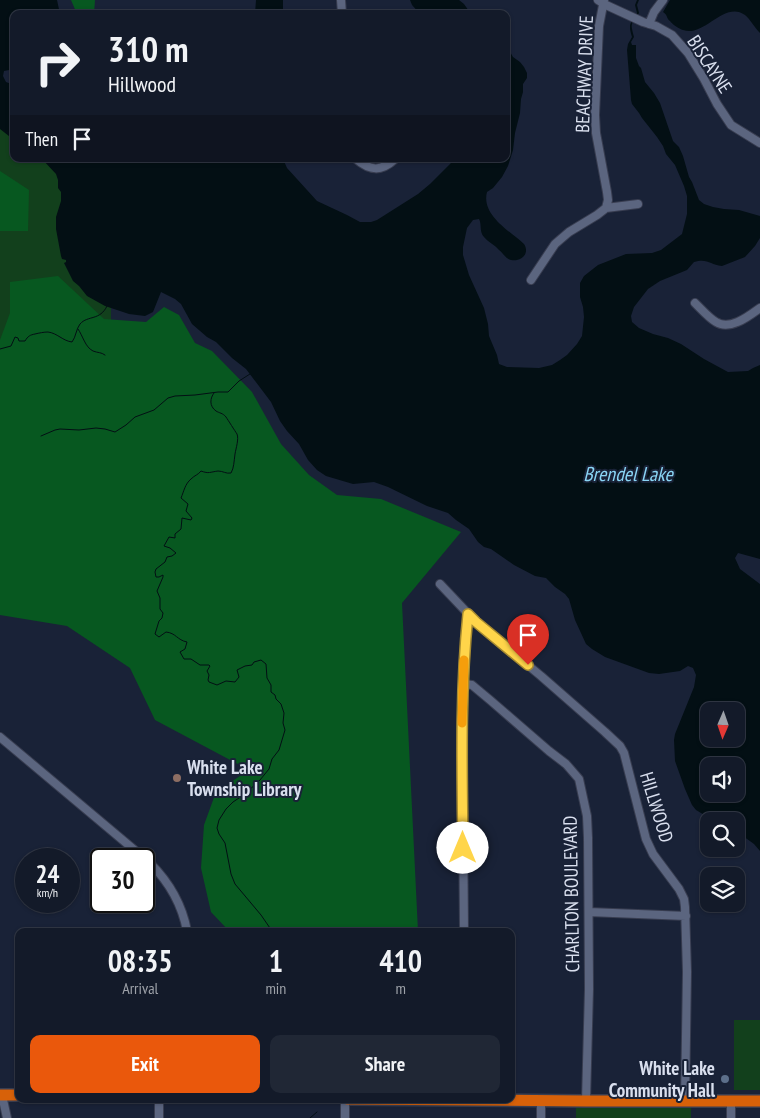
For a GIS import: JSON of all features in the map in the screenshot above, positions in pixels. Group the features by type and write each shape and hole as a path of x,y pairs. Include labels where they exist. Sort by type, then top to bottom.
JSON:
{"highway":[{"path":"1,1095 15,1095"},
{"path":"515,1100 760,1102"}],"street":[{"path":"646,23 663,0"},
{"name":"BISCAYNE","path":"601,1 614,9 656,26 672,35 688,53 731,125 760,143"},
{"name":"BEACHWAY DRIVE","path":"601,1 595,115 596,133 608,200 606,208"},
{"path":"360,162 368,167 380,168 391,162"},
{"path":"531,280 555,244 569,232 606,208 638,204"},
{"path":"695,303 718,324 723,325 735,323 760,308"},
{"name":"HILLWOOD","path":"440,584 476,622 541,676 620,746 624,753 646,839 653,854 679,889 684,899 687,972 685,1101"},
{"path":"464,928 463,684 468,614"},
{"name":"CHARLTON BOULEVARD","path":"463,684 472,685 483,694 536,741 566,764 579,779 587,816 589,912 586,1101"},
{"path":"0,738 150,863 165,879 176,897 186,928"},
{"path":"589,912 686,916"},
{"path":"1,1095 7,1118"},
{"path":"540,1101 541,1118"},
{"path":"731,1102 731,1118"},
{"path":"159,1103 160,1118"},
{"path":"345,1118 346,1103"}],"green space":[{"path":"71,0 95,0 94,10 75,10"},
{"path":"0,92 10,92 10,162 110,162 112,480 0,480"},
{"path":"0,171 29,190 28,231 0,231"},
{"path":"58,276 104,319 146,322 164,307 179,315 195,343 212,351 252,392 281,444 309,475 337,495 381,499 461,532 402,603 418,928 226,928 211,912 201,868 204,825 216,792 249,770 155,720 130,668 67,626 0,615 0,340 10,313 10,282"},
{"path":"734,1020 760,1020 760,1090 734,1090"},
{"path":"576,1106 691,1107 691,1118 576,1118"}],"water":[{"path":"0,0 57,0 59,10 10,10 10,70 4,71 3,76 6,82 10,84 10,137 0,129"},
{"path":"256,0 283,0 283,10 255,10"},
{"path":"410,0 459,0 468,10 416,10"},
{"name":"Brendel Lake","path":"637,0 639,0 637,5 639,13 633,22 634,37 631,42 632,45 636,45 636,58 645,82 660,103 673,141 679,147 683,156 689,177 699,200 713,207 739,210 760,216 760,238 745,257 722,266 706,261 694,262 687,270 660,281 648,289 634,307 631,316 632,322 639,328 681,344 728,372 748,371 760,365 760,559 738,553 735,558 740,569 760,584 760,851 745,838 745,812 700,812 692,805 685,789 675,761 674,740 694,687 696,675 693,668 688,666 680,671 659,674 649,673 605,657 586,644 575,620 569,599 565,594 546,578 535,576 514,565 491,549 484,547 469,529 448,513 427,506 374,482 353,484 326,476 317,470 308,460 299,444 287,431 271,402 246,369 216,342 192,324 181,304 175,299 161,292 153,312 145,316 129,314 105,306 87,296 73,281 64,263 66,260 62,259 61,256 56,229 56,217 61,201 61,192 58,188 56,174 45,162 284,162 287,168 317,201 360,222 371,222 418,194 452,162 509,162 502,177 487,192 486,200 488,208 498,222 524,244 526,247 525,254 519,260 508,258 482,235 479,219 473,220 467,228 463,255 469,275 484,308 489,336 499,364 507,367 539,368 552,365 567,355 582,336 584,317 580,297 580,283 584,276 598,265 626,254 652,253 661,250 682,234 687,214 687,196 675,165 632,104 627,50 632,37 630,24 637,13 635,5"},
{"path":"670,0 760,0 760,33 745,15 737,12 729,12 722,15 699,29 691,31 678,28 672,24 663,12"},
{"name":"Brendel Lake","path":"510,52 527,73 527,78 523,84 520,113 510,160"}],"waterway":[{"path":"0,349 11,346 15,337 19,341 25,341 30,335 45,332 72,342 80,324 101,314 107,306"},
{"path":"78,329 90,349 105,355"},
{"path":"41,436 60,429 79,430 96,428 115,432 135,417 154,410 168,398 228,392 239,381 250,374"},
{"path":"214,393 211,400 212,407 225,416 238,436 233,467 231,473 218,471 208,473 201,471 186,485 181,498 188,504 186,511 192,518 191,520 182,518 181,529 175,534 175,538 169,537 164,546 176,553 167,557 165,562 155,572 156,577 163,575 157,591 160,598 160,609 163,613 155,634 159,637 166,632 187,642 185,649 180,652 184,659 191,659 200,665 209,665 207,671 209,675 208,680 217,685 226,681 235,682 239,677 237,670 252,665 254,662 261,660 266,664 271,692 281,704 284,713 283,723 285,730 279,750 272,759 269,769 245,794 226,809 219,820 217,828 225,843 231,874 235,884 270,928"},
{"path":"310,1118 317,1112"}],"slow traffic":[{"path":"462,723 464,660"}],"place":[{"name":"White Lake Township Library","path":"177,778"},
{"name":"White Lake Community Hall","path":"725,1079"}],"route":[{"path":"463,848 462,702 468,614 528,665"}]}
